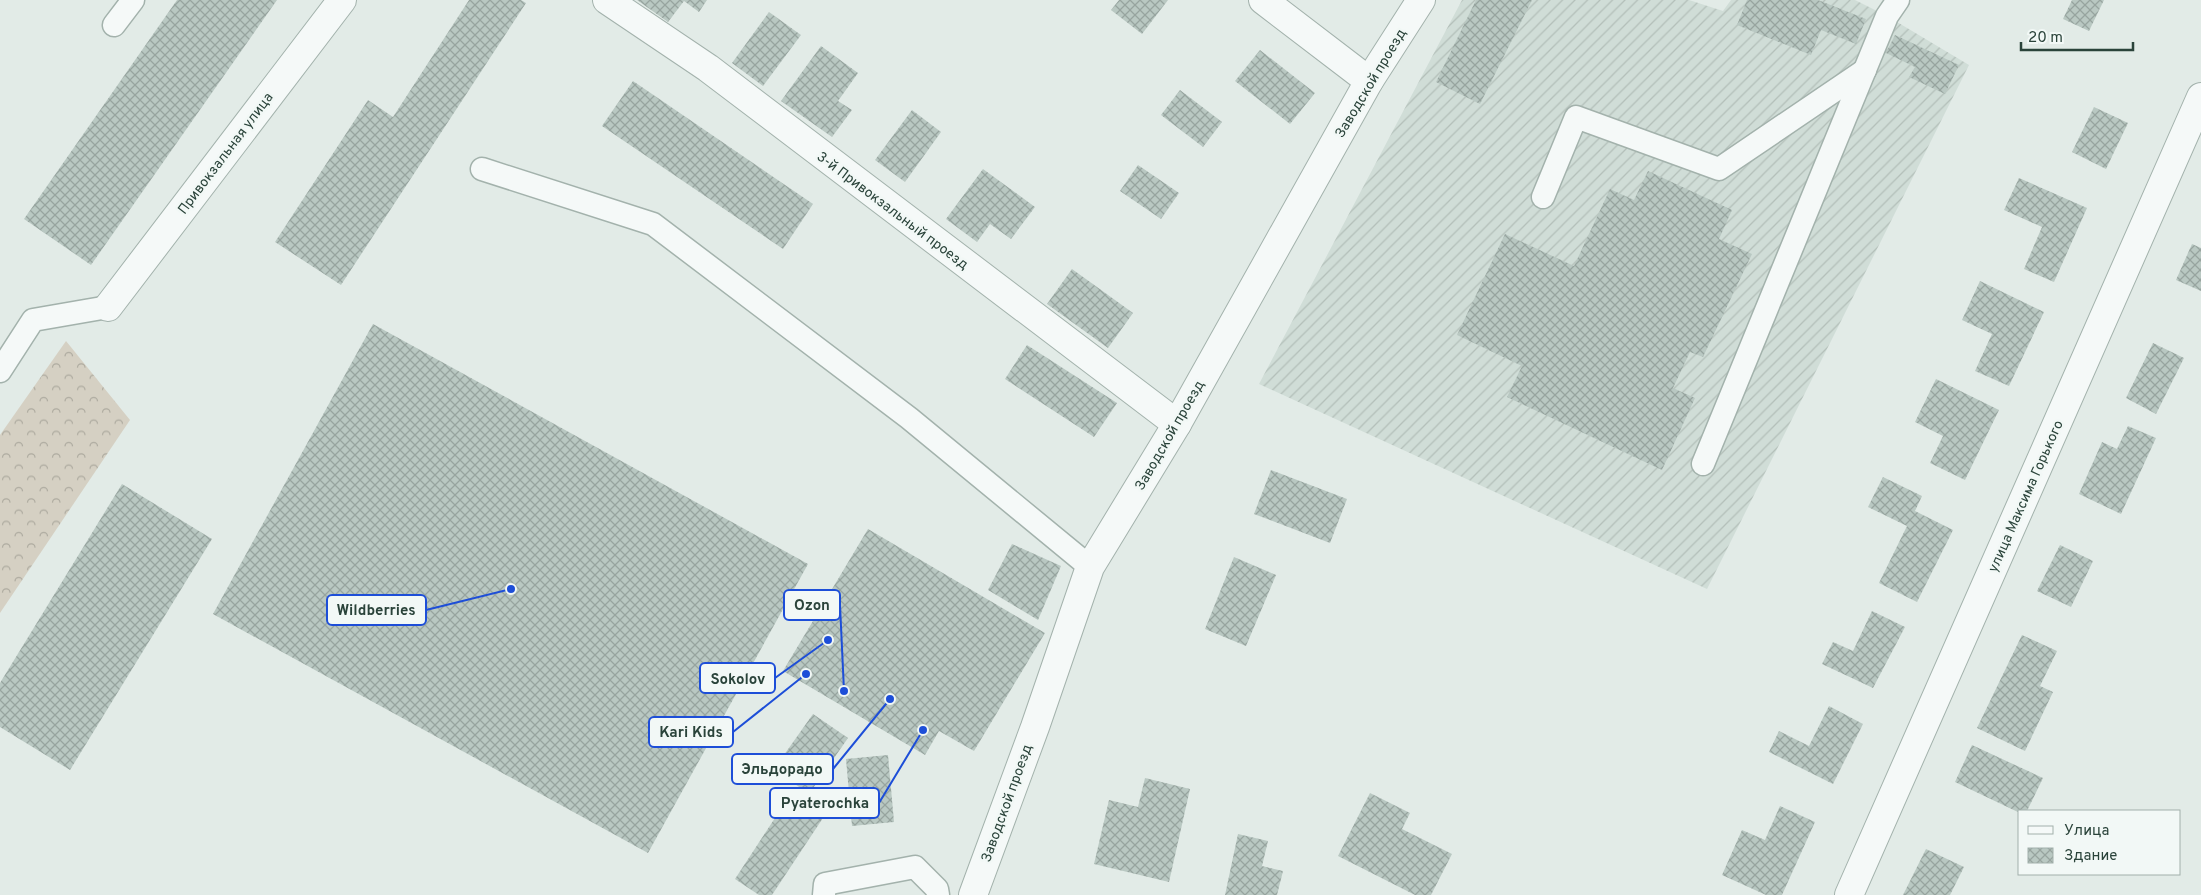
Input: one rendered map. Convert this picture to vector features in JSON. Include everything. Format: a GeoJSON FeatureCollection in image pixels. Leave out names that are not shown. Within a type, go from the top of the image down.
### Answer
{"type":"FeatureCollection","features":[{"type":"Feature","properties":{"kind":"street","name":"Привокзальная улица"},"geometry":{"type":"LineString","coordinates":[[108,307],[342,0]]}},
{"type":"Feature","properties":{"kind":"street","name":"3-й Привокзальный проезд"},"geometry":{"type":"LineString","coordinates":[[607,0],[708,68],[1177,424]]}},
{"type":"Feature","properties":{"kind":"street"},"geometry":{"type":"LineString","coordinates":[[1263,0],[1369,81]]}},
{"type":"Feature","properties":{"kind":"street","name":"Заводской проезд"},"geometry":{"type":"LineString","coordinates":[[973,895],[1090,568],[1177,424],[1369,81],[1421,0]]}},
{"type":"Feature","properties":{"kind":"street","name":"улица Максима Горького"},"geometry":{"type":"LineString","coordinates":[[1849,895],[2201,97]]}},
{"type":"Feature","properties":{"kind":"lane"},"geometry":{"type":"LineString","coordinates":[[114,25],[133,0]]}},
{"type":"Feature","properties":{"kind":"lane"},"geometry":{"type":"LineString","coordinates":[[1703,464],[1864,70],[1887,16],[1898,0]]}},
{"type":"Feature","properties":{"kind":"lane"},"geometry":{"type":"LineString","coordinates":[[1543,197],[1576,117],[1719,169],[1864,70]]}},
{"type":"Feature","properties":{"kind":"lane"},"geometry":{"type":"LineString","coordinates":[[482,168],[653,224],[909,418],[1090,568]]}},
{"type":"Feature","properties":{"kind":"lane"},"geometry":{"type":"LineString","coordinates":[[0,371],[33,320],[108,307]]}},
{"type":"Feature","properties":{"kind":"lane"},"geometry":{"type":"LineString","coordinates":[[824,895],[825,884],[915,867],[937,889],[938,895]]}},
{"type":"Feature","properties":{"kind":"shaded area"},"geometry":{"type":"Polygon","coordinates":[[[1462,0],[1689,0],[1723,11],[1731,0],[1855,0],[1887,16],[1969,65],[1707,589],[1259,384],[1462,0]]]}},
{"type":"Feature","properties":{"kind":"green space"},"geometry":{"type":"Polygon","coordinates":[[[66,341],[130,420],[0,613],[0,435],[66,341]]]}},
{"type":"Feature","properties":{"kind":"building"},"geometry":{"type":"Polygon","coordinates":[[[177,0],[277,0],[91,265],[24,219],[177,0]]]}},
{"type":"Feature","properties":{"kind":"building"},"geometry":{"type":"Polygon","coordinates":[[[469,0],[521,0],[526,3],[341,285],[275,242],[368,100],[393,117],[469,0]]]}},
{"type":"Feature","properties":{"kind":"building"},"geometry":{"type":"Polygon","coordinates":[[[637,0],[707,0],[699,12],[684,1],[668,22],[637,0]]]}},
{"type":"Feature","properties":{"kind":"building"},"geometry":{"type":"Polygon","coordinates":[[[1119,0],[1168,0],[1142,34],[1111,10],[1119,0]]]}},
{"type":"Feature","properties":{"kind":"building"},"geometry":{"type":"Polygon","coordinates":[[[1476,0],[1532,0],[1480,104],[1436,82],[1476,0]]]}},
{"type":"Feature","properties":{"kind":"building"},"geometry":{"type":"Polygon","coordinates":[[[1747,0],[1818,0],[1866,19],[1856,44],[1821,30],[1811,55],[1737,25],[1747,0]]]}},
{"type":"Feature","properties":{"kind":"building"},"geometry":{"type":"Polygon","coordinates":[[[2072,0],[2104,0],[2089,31],[2063,19],[2072,0]]]}},
{"type":"Feature","properties":{"kind":"building"},"geometry":{"type":"Polygon","coordinates":[[[769,12],[801,35],[763,86],[732,63],[769,12]]]}},
{"type":"Feature","properties":{"kind":"building"},"geometry":{"type":"Polygon","coordinates":[[[1895,35],[1959,65],[1945,94],[1909,77],[1915,67],[1886,53],[1895,35]]]}},
{"type":"Feature","properties":{"kind":"building"},"geometry":{"type":"Polygon","coordinates":[[[821,46],[858,73],[838,101],[852,110],[832,137],[781,101],[821,46]]]}},
{"type":"Feature","properties":{"kind":"building"},"geometry":{"type":"Polygon","coordinates":[[[1260,50],[1315,93],[1290,124],[1235,81],[1260,50]]]}},
{"type":"Feature","properties":{"kind":"building"},"geometry":{"type":"Polygon","coordinates":[[[633,81],[813,204],[783,249],[602,126],[633,81]]]}},
{"type":"Feature","properties":{"kind":"building"},"geometry":{"type":"Polygon","coordinates":[[[1180,90],[1222,122],[1203,147],[1161,115],[1180,90]]]}},
{"type":"Feature","properties":{"kind":"building"},"geometry":{"type":"Polygon","coordinates":[[[2094,107],[2128,123],[2106,169],[2072,152],[2094,107]]]}},
{"type":"Feature","properties":{"kind":"building"},"geometry":{"type":"Polygon","coordinates":[[[912,110],[941,132],[905,182],[875,160],[912,110]]]}},
{"type":"Feature","properties":{"kind":"building"},"geometry":{"type":"Polygon","coordinates":[[[1138,165],[1179,193],[1161,219],[1120,191],[1138,165]]]}},
{"type":"Feature","properties":{"kind":"building"},"geometry":{"type":"Polygon","coordinates":[[[983,169],[1035,207],[1011,239],[990,224],[977,242],[946,219],[983,169]]]}},
{"type":"Feature","properties":{"kind":"building"},"geometry":{"type":"Polygon","coordinates":[[[1648,171],[1732,210],[1719,239],[1752,254],[1703,357],[1690,352],[1673,388],[1695,398],[1662,470],[1507,397],[1522,366],[1457,335],[1505,234],[1574,266],[1610,189],[1634,200],[1648,171]]]}},
{"type":"Feature","properties":{"kind":"building"},"geometry":{"type":"Polygon","coordinates":[[[2019,178],[2087,208],[2054,282],[2024,269],[2042,227],[2004,210],[2019,178]]]}},
{"type":"Feature","properties":{"kind":"building"},"geometry":{"type":"Polygon","coordinates":[[[2192,244],[2201,248],[2201,291],[2176,280],[2192,244]]]}},
{"type":"Feature","properties":{"kind":"building"},"geometry":{"type":"Polygon","coordinates":[[[1072,269],[1133,313],[1108,348],[1047,304],[1072,269]]]}},
{"type":"Feature","properties":{"kind":"building"},"geometry":{"type":"Polygon","coordinates":[[[1980,281],[2044,312],[2009,386],[1975,371],[1992,334],[1962,320],[1980,281]]]}},
{"type":"Feature","properties":{"kind":"building"},"geometry":{"type":"Polygon","coordinates":[[[373,324],[808,564],[648,853],[213,614],[373,324]]]}},
{"type":"Feature","properties":{"kind":"building"},"geometry":{"type":"Polygon","coordinates":[[[2153,343],[2184,358],[2156,414],[2126,398],[2153,343]]]}},
{"type":"Feature","properties":{"kind":"building"},"geometry":{"type":"Polygon","coordinates":[[[1027,345],[1117,403],[1094,437],[1005,379],[1027,345]]]}},
{"type":"Feature","properties":{"kind":"building"},"geometry":{"type":"Polygon","coordinates":[[[1936,379],[1999,410],[1965,480],[1930,463],[1943,436],[1915,422],[1936,379]]]}},
{"type":"Feature","properties":{"kind":"building"},"geometry":{"type":"Polygon","coordinates":[[[2128,426],[2156,438],[2121,514],[2079,494],[2102,442],[2117,449],[2128,426]]]}},
{"type":"Feature","properties":{"kind":"building"},"geometry":{"type":"Polygon","coordinates":[[[1271,470],[1347,499],[1330,543],[1254,514],[1271,470]]]}},
{"type":"Feature","properties":{"kind":"building"},"geometry":{"type":"Polygon","coordinates":[[[1883,477],[1922,496],[1915,511],[1953,530],[1917,602],[1879,583],[1907,526],[1868,507],[1883,477]]]}},
{"type":"Feature","properties":{"kind":"building"},"geometry":{"type":"Polygon","coordinates":[[[122,484],[212,539],[70,770],[0,727],[0,683],[122,484]]]}},
{"type":"Feature","properties":{"kind":"building"},"geometry":{"type":"Polygon","coordinates":[[[868,529],[1045,633],[974,751],[939,731],[925,755],[783,671],[868,529]]]}},
{"type":"Feature","properties":{"kind":"building"},"geometry":{"type":"Polygon","coordinates":[[[1012,544],[1061,566],[1038,620],[988,590],[1012,544]]]}},
{"type":"Feature","properties":{"kind":"building"},"geometry":{"type":"Polygon","coordinates":[[[2060,545],[2093,561],[2071,607],[2037,591],[2060,545]]]}},
{"type":"Feature","properties":{"kind":"building"},"geometry":{"type":"Polygon","coordinates":[[[1234,557],[1276,575],[1246,646],[1205,629],[1234,557]]]}},
{"type":"Feature","properties":{"kind":"building"},"geometry":{"type":"Polygon","coordinates":[[[1872,611],[1905,627],[1873,688],[1822,664],[1833,642],[1853,651],[1872,611]]]}},
{"type":"Feature","properties":{"kind":"building"},"geometry":{"type":"Polygon","coordinates":[[[2022,635],[2057,651],[2040,686],[2053,692],[2025,751],[1977,728],[2022,635]]]}},
{"type":"Feature","properties":{"kind":"building"},"geometry":{"type":"Polygon","coordinates":[[[1829,706],[1863,724],[1833,784],[1769,752],[1779,731],[1809,746],[1829,706]]]}},
{"type":"Feature","properties":{"kind":"building"},"geometry":{"type":"Polygon","coordinates":[[[813,714],[848,738],[809,794],[774,769],[813,714]]]}},
{"type":"Feature","properties":{"kind":"building"},"geometry":{"type":"Polygon","coordinates":[[[1972,745],[2043,778],[2027,810],[2018,810],[2018,812],[1955,782],[1972,745]]]}},
{"type":"Feature","properties":{"kind":"building"},"geometry":{"type":"Polygon","coordinates":[[[888,755],[894,822],[852,826],[846,759],[888,755]]]}},
{"type":"Feature","properties":{"kind":"building"},"geometry":{"type":"Polygon","coordinates":[[[1145,778],[1190,789],[1169,882],[1094,864],[1109,800],[1138,807],[1145,778]]]}},
{"type":"Feature","properties":{"kind":"building"},"geometry":{"type":"Polygon","coordinates":[[[1370,793],[1410,813],[1402,829],[1452,854],[1431,895],[1415,895],[1338,856],[1370,793]]]}},
{"type":"Feature","properties":{"kind":"building"},"geometry":{"type":"Polygon","coordinates":[[[790,795],[823,818],[772,895],[759,895],[735,879],[790,795]]]}},
{"type":"Feature","properties":{"kind":"building"},"geometry":{"type":"Polygon","coordinates":[[[1780,806],[1815,822],[1782,895],[1766,895],[1722,875],[1742,830],[1765,840],[1780,806]]]}},
{"type":"Feature","properties":{"kind":"building"},"geometry":{"type":"Polygon","coordinates":[[[1238,834],[1268,841],[1262,866],[1283,871],[1277,895],[1225,895],[1238,834]]]}},
{"type":"Feature","properties":{"kind":"building"},"geometry":{"type":"Polygon","coordinates":[[[1926,849],[1964,867],[1950,895],[1903,895],[1926,849]]]}},
{"type":"Feature","properties":{"kind":"place","name":"Wildberries"},"geometry":{"type":"Point","coordinates":[511,589]}},
{"type":"Feature","properties":{"kind":"place","name":"Sokolov"},"geometry":{"type":"Point","coordinates":[828,640]}},
{"type":"Feature","properties":{"kind":"place","name":"Kari Kids"},"geometry":{"type":"Point","coordinates":[806,674]}},
{"type":"Feature","properties":{"kind":"place","name":"Ozon"},"geometry":{"type":"Point","coordinates":[844,691]}},
{"type":"Feature","properties":{"kind":"place","name":"Эльдорадо"},"geometry":{"type":"Point","coordinates":[890,699]}},
{"type":"Feature","properties":{"kind":"place","name":"Pyaterochka"},"geometry":{"type":"Point","coordinates":[923,730]}}]}
